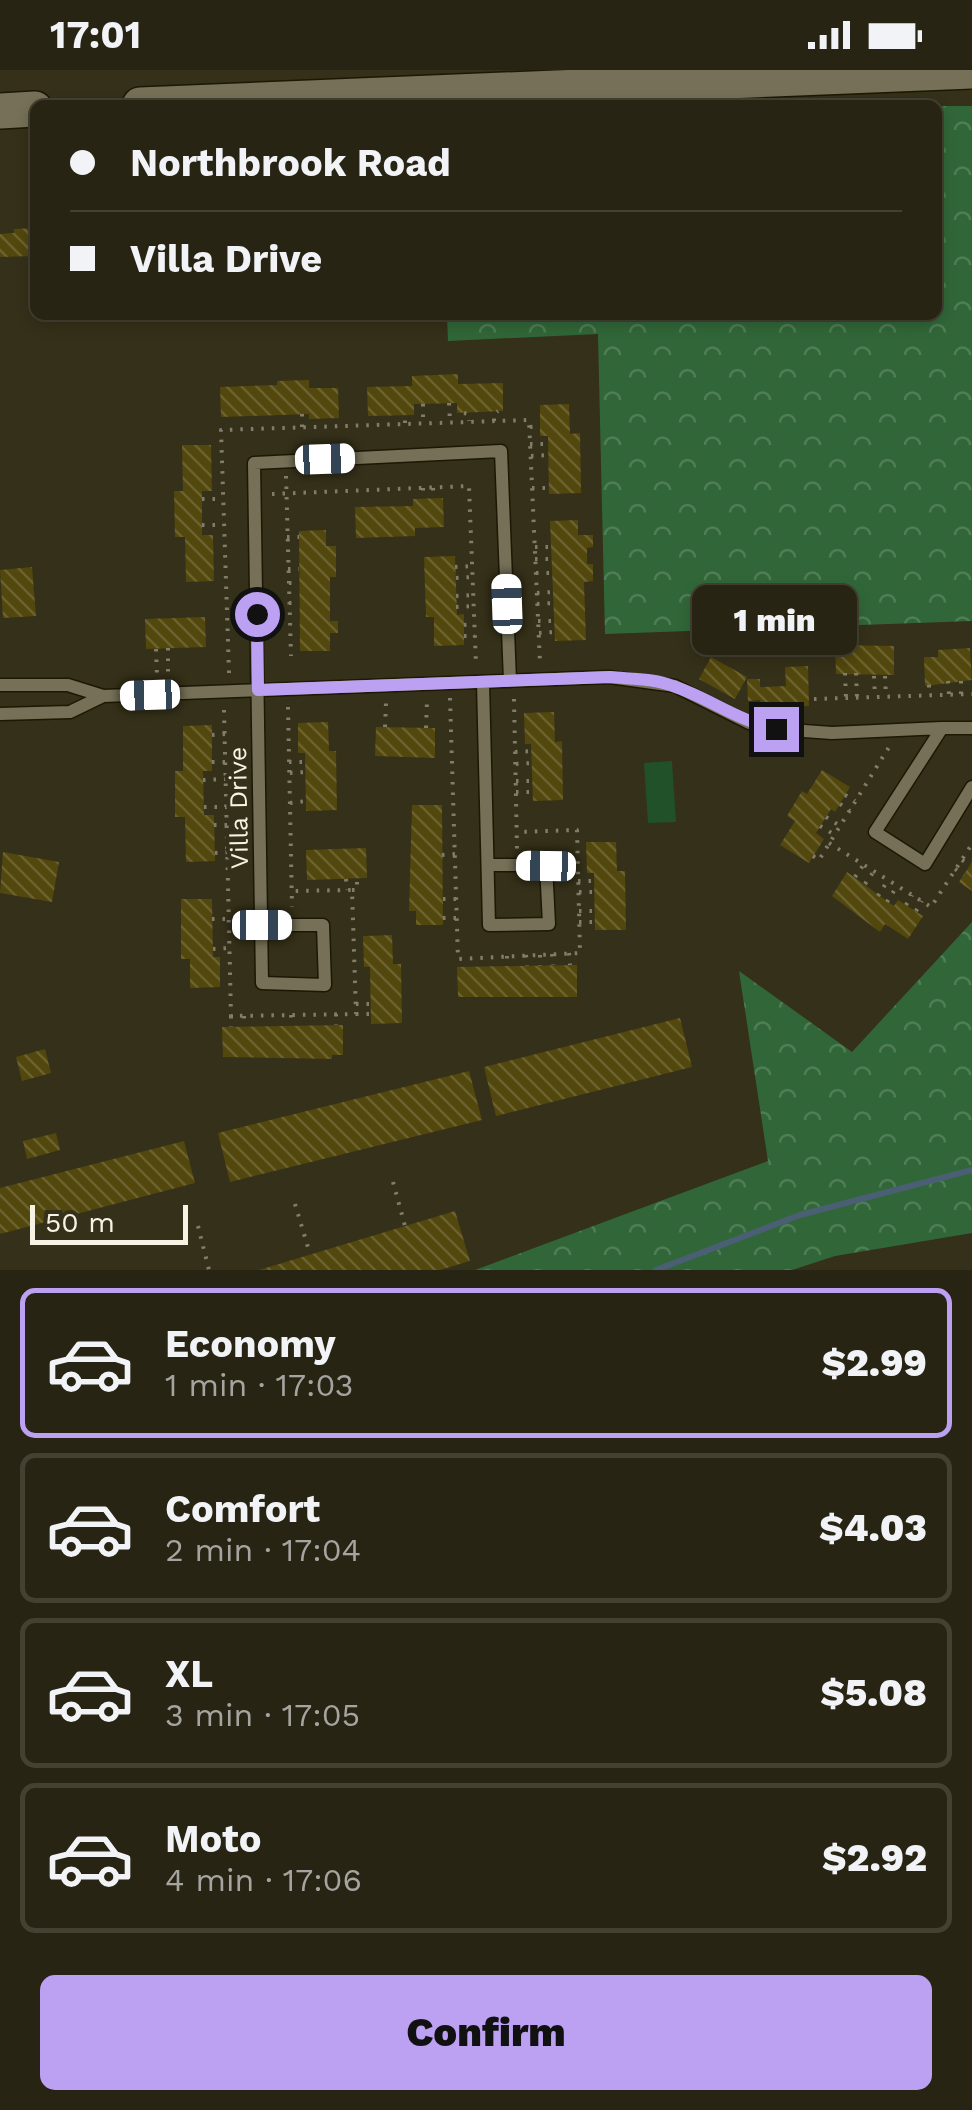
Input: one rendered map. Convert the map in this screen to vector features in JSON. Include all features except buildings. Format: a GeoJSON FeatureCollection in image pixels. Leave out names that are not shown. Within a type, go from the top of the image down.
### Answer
{"type":"FeatureCollection","features":[{"type":"Feature","properties":{"kind":"main road"},"geometry":{"type":"LineString","coordinates":[[266,100],[972,72]]}},
{"type":"Feature","properties":{"kind":"main road"},"geometry":{"type":"LineString","coordinates":[[0,111],[30,109]]}},
{"type":"Feature","properties":{"kind":"lane","name":"Villa Drive"},"geometry":{"type":"LineString","coordinates":[[262,925],[324,925],[325,985],[262,984],[254,462],[501,451],[512,687]]}},
{"type":"Feature","properties":{"kind":"lane"},"geometry":{"type":"LineString","coordinates":[[480,676],[489,925],[548,924],[546,866],[488,865]]}},
{"type":"Feature","properties":{"kind":"lane"},"geometry":{"type":"LineString","coordinates":[[0,685],[68,684],[104,696],[480,676],[512,687],[610,677],[665,683],[749,723],[776,729],[832,733],[972,728]]}},
{"type":"Feature","properties":{"kind":"lane"},"geometry":{"type":"LineString","coordinates":[[0,714],[70,712],[104,696]]}},
{"type":"Feature","properties":{"kind":"lane"},"geometry":{"type":"LineString","coordinates":[[942,728],[875,832],[925,864],[972,788]]}},
{"type":"Feature","properties":{"kind":"path"},"geometry":{"type":"LineString","coordinates":[[449,403],[450,422]]}},
{"type":"Feature","properties":{"kind":"path"},"geometry":{"type":"LineString","coordinates":[[423,404],[423,423]]}},
{"type":"Feature","properties":{"kind":"path"},"geometry":{"type":"LineString","coordinates":[[464,412],[468,421]]}},
{"type":"Feature","properties":{"kind":"path"},"geometry":{"type":"LineString","coordinates":[[494,420],[498,412]]}},
{"type":"Feature","properties":{"kind":"path"},"geometry":{"type":"LineString","coordinates":[[302,414],[302,427]]}},
{"type":"Feature","properties":{"kind":"path"},"geometry":{"type":"LineString","coordinates":[[405,423],[404,416],[408,414]]}},
{"type":"Feature","properties":{"kind":"path"},"geometry":{"type":"LineString","coordinates":[[272,415],[272,428]]}},
{"type":"Feature","properties":{"kind":"path"},"geometry":{"type":"LineString","coordinates":[[289,415],[290,427]]}},
{"type":"Feature","properties":{"kind":"path"},"geometry":{"type":"LineString","coordinates":[[242,416],[242,429]]}},
{"type":"Feature","properties":{"kind":"path"},"geometry":{"type":"LineString","coordinates":[[260,416],[261,428]]}},
{"type":"Feature","properties":{"kind":"path"},"geometry":{"type":"LineString","coordinates":[[231,417],[231,429]]}},
{"type":"Feature","properties":{"kind":"path"},"geometry":{"type":"LineString","coordinates":[[374,418],[378,418],[378,424]]}},
{"type":"Feature","properties":{"kind":"path"},"geometry":{"type":"LineString","coordinates":[[214,674],[229,674],[222,430],[494,420],[529,420],[540,667]]}},
{"type":"Feature","properties":{"kind":"path"},"geometry":{"type":"LineString","coordinates":[[530,426],[540,426]]}},
{"type":"Feature","properties":{"kind":"path"},"geometry":{"type":"LineString","coordinates":[[530,444],[548,444]]}},
{"type":"Feature","properties":{"kind":"path"},"geometry":{"type":"LineString","coordinates":[[531,456],[548,455]]}},
{"type":"Feature","properties":{"kind":"path"},"geometry":{"type":"LineString","coordinates":[[286,476],[291,656]]}},
{"type":"Feature","properties":{"kind":"path"},"geometry":{"type":"LineString","coordinates":[[212,480],[223,480]]}},
{"type":"Feature","properties":{"kind":"path"},"geometry":{"type":"LineString","coordinates":[[267,494],[468,486],[480,676]]}},
{"type":"Feature","properties":{"kind":"path"},"geometry":{"type":"LineString","coordinates":[[423,488],[423,498]]}},
{"type":"Feature","properties":{"kind":"path"},"geometry":{"type":"LineString","coordinates":[[434,488],[434,498]]}},
{"type":"Feature","properties":{"kind":"path"},"geometry":{"type":"LineString","coordinates":[[532,488],[548,488]]}},
{"type":"Feature","properties":{"kind":"path"},"geometry":{"type":"LineString","coordinates":[[202,499],[224,499]]}},
{"type":"Feature","properties":{"kind":"path"},"geometry":{"type":"LineString","coordinates":[[202,525],[224,525]]}},
{"type":"Feature","properties":{"kind":"path"},"geometry":{"type":"LineString","coordinates":[[287,538],[299,538]]}},
{"type":"Feature","properties":{"kind":"path"},"geometry":{"type":"LineString","coordinates":[[213,545],[225,545]]}},
{"type":"Feature","properties":{"kind":"path"},"geometry":{"type":"LineString","coordinates":[[535,547],[551,547]]}},
{"type":"Feature","properties":{"kind":"path"},"geometry":{"type":"LineString","coordinates":[[535,559],[552,559]]}},
{"type":"Feature","properties":{"kind":"path"},"geometry":{"type":"LineString","coordinates":[[455,566],[472,566]]}},
{"type":"Feature","properties":{"kind":"path"},"geometry":{"type":"LineString","coordinates":[[288,569],[299,569]]}},
{"type":"Feature","properties":{"kind":"path"},"geometry":{"type":"LineString","coordinates":[[214,571],[226,572]]}},
{"type":"Feature","properties":{"kind":"path"},"geometry":{"type":"LineString","coordinates":[[536,573],[552,573]]}},
{"type":"Feature","properties":{"kind":"path"},"geometry":{"type":"LineString","coordinates":[[456,578],[472,578]]}},
{"type":"Feature","properties":{"kind":"path"},"geometry":{"type":"LineString","coordinates":[[288,583],[300,583]]}},
{"type":"Feature","properties":{"kind":"path"},"geometry":{"type":"LineString","coordinates":[[537,593],[553,592]]}},
{"type":"Feature","properties":{"kind":"path"},"geometry":{"type":"LineString","coordinates":[[456,596],[473,594]]}},
{"type":"Feature","properties":{"kind":"path"},"geometry":{"type":"LineString","coordinates":[[289,602],[300,603]]}},
{"type":"Feature","properties":{"kind":"path"},"geometry":{"type":"LineString","coordinates":[[538,604],[553,603]]}},
{"type":"Feature","properties":{"kind":"path"},"geometry":{"type":"LineString","coordinates":[[456,607],[474,606]]}},
{"type":"Feature","properties":{"kind":"path"},"geometry":{"type":"LineString","coordinates":[[538,622],[554,621]]}},
{"type":"Feature","properties":{"kind":"path"},"geometry":{"type":"LineString","coordinates":[[464,625],[474,624]]}},
{"type":"Feature","properties":{"kind":"path"},"geometry":{"type":"LineString","coordinates":[[539,633],[554,632]]}},
{"type":"Feature","properties":{"kind":"path"},"geometry":{"type":"LineString","coordinates":[[464,636],[475,636]]}},
{"type":"Feature","properties":{"kind":"path"},"geometry":{"type":"LineString","coordinates":[[290,642],[300,642]]}},
{"type":"Feature","properties":{"kind":"path"},"geometry":{"type":"LineString","coordinates":[[168,648],[168,676]]}},
{"type":"Feature","properties":{"kind":"path"},"geometry":{"type":"LineString","coordinates":[[156,649],[157,676]]}},
{"type":"Feature","properties":{"kind":"path"},"geometry":{"type":"LineString","coordinates":[[845,673],[846,698]]}},
{"type":"Feature","properties":{"kind":"path"},"geometry":{"type":"LineString","coordinates":[[856,673],[857,698]]}},
{"type":"Feature","properties":{"kind":"path"},"geometry":{"type":"LineString","coordinates":[[150,677],[183,676]]}},
{"type":"Feature","properties":{"kind":"path"},"geometry":{"type":"LineString","coordinates":[[874,676],[875,697]]}},
{"type":"Feature","properties":{"kind":"path"},"geometry":{"type":"LineString","coordinates":[[885,676],[886,697]]}},
{"type":"Feature","properties":{"kind":"path"},"geometry":{"type":"LineString","coordinates":[[948,681],[949,695]]}},
{"type":"Feature","properties":{"kind":"path"},"geometry":{"type":"LineString","coordinates":[[960,681],[961,694]]}},
{"type":"Feature","properties":{"kind":"path"},"geometry":{"type":"LineString","coordinates":[[929,685],[929,695]]}},
{"type":"Feature","properties":{"kind":"path"},"geometry":{"type":"LineString","coordinates":[[512,687],[517,852]]}},
{"type":"Feature","properties":{"kind":"path"},"geometry":{"type":"LineString","coordinates":[[814,699],[972,694]]}},
{"type":"Feature","properties":{"kind":"path"},"geometry":{"type":"LineString","coordinates":[[426,728],[427,697]]}},
{"type":"Feature","properties":{"kind":"path"},"geometry":{"type":"LineString","coordinates":[[385,726],[386,698]]}},
{"type":"Feature","properties":{"kind":"path"},"geometry":{"type":"LineString","coordinates":[[288,702],[292,912]]}},
{"type":"Feature","properties":{"kind":"path"},"geometry":{"type":"LineString","coordinates":[[212,735],[225,734]]}},
{"type":"Feature","properties":{"kind":"path"},"geometry":{"type":"LineString","coordinates":[[289,734],[298,734]]}},
{"type":"Feature","properties":{"kind":"path"},"geometry":{"type":"LineString","coordinates":[[813,856],[819,860],[822,849],[835,835],[891,743]]}},
{"type":"Feature","properties":{"kind":"path"},"geometry":{"type":"LineString","coordinates":[[289,744],[298,744]]}},
{"type":"Feature","properties":{"kind":"path"},"geometry":{"type":"LineString","coordinates":[[515,752],[532,751]]}},
{"type":"Feature","properties":{"kind":"path"},"geometry":{"type":"LineString","coordinates":[[212,762],[225,762]]}},
{"type":"Feature","properties":{"kind":"path"},"geometry":{"type":"LineString","coordinates":[[289,762],[306,762]]}},
{"type":"Feature","properties":{"kind":"path"},"geometry":{"type":"LineString","coordinates":[[516,764],[532,763]]}},
{"type":"Feature","properties":{"kind":"path"},"geometry":{"type":"LineString","coordinates":[[290,773],[306,772]]}},
{"type":"Feature","properties":{"kind":"path"},"geometry":{"type":"LineString","coordinates":[[203,780],[226,780]]}},
{"type":"Feature","properties":{"kind":"path"},"geometry":{"type":"LineString","coordinates":[[516,781],[532,781]]}},
{"type":"Feature","properties":{"kind":"path"},"geometry":{"type":"LineString","coordinates":[[516,792],[533,792]]}},
{"type":"Feature","properties":{"kind":"path"},"geometry":{"type":"LineString","coordinates":[[845,795],[856,801]]}},
{"type":"Feature","properties":{"kind":"path"},"geometry":{"type":"LineString","coordinates":[[290,803],[306,801]]}},
{"type":"Feature","properties":{"kind":"path"},"geometry":{"type":"LineString","coordinates":[[840,804],[850,810]]}},
{"type":"Feature","properties":{"kind":"path"},"geometry":{"type":"LineString","coordinates":[[204,807],[227,807]]}},
{"type":"Feature","properties":{"kind":"path"},"geometry":{"type":"LineString","coordinates":[[442,815],[454,815]]}},
{"type":"Feature","properties":{"kind":"path"},"geometry":{"type":"LineString","coordinates":[[826,817],[840,826]]}},
{"type":"Feature","properties":{"kind":"path"},"geometry":{"type":"LineString","coordinates":[[214,825],[227,824]]}},
{"type":"Feature","properties":{"kind":"path"},"geometry":{"type":"LineString","coordinates":[[442,825],[454,826]]}},
{"type":"Feature","properties":{"kind":"path"},"geometry":{"type":"LineString","coordinates":[[820,826],[835,835]]}},
{"type":"Feature","properties":{"kind":"path"},"geometry":{"type":"LineString","coordinates":[[442,844],[455,844]]}},
{"type":"Feature","properties":{"kind":"path"},"geometry":{"type":"LineString","coordinates":[[215,852],[228,852]]}},
{"type":"Feature","properties":{"kind":"path"},"geometry":{"type":"LineString","coordinates":[[442,855],[455,854]]}},
{"type":"Feature","properties":{"kind":"path"},"geometry":{"type":"LineString","coordinates":[[962,860],[970,865]]}},
{"type":"Feature","properties":{"kind":"path"},"geometry":{"type":"LineString","coordinates":[[855,877],[864,864]]}},
{"type":"Feature","properties":{"kind":"path"},"geometry":{"type":"LineString","coordinates":[[955,869],[964,875]]}},
{"type":"Feature","properties":{"kind":"path"},"geometry":{"type":"LineString","coordinates":[[865,884],[874,871]]}},
{"type":"Feature","properties":{"kind":"path"},"geometry":{"type":"LineString","coordinates":[[346,879],[349,890],[357,890],[357,879]]}},
{"type":"Feature","properties":{"kind":"path"},"geometry":{"type":"LineString","coordinates":[[878,896],[888,880]]}},
{"type":"Feature","properties":{"kind":"path"},"geometry":{"type":"LineString","coordinates":[[578,881],[594,881]]}},
{"type":"Feature","properties":{"kind":"path"},"geometry":{"type":"LineString","coordinates":[[887,902],[897,886]]}},
{"type":"Feature","properties":{"kind":"path"},"geometry":{"type":"LineString","coordinates":[[578,892],[595,892]]}},
{"type":"Feature","properties":{"kind":"path"},"geometry":{"type":"LineString","coordinates":[[906,906],[912,895]]}},
{"type":"Feature","properties":{"kind":"path"},"geometry":{"type":"LineString","coordinates":[[442,899],[456,899]]}},
{"type":"Feature","properties":{"kind":"path"},"geometry":{"type":"LineString","coordinates":[[916,911],[922,901]]}},
{"type":"Feature","properties":{"kind":"path"},"geometry":{"type":"LineString","coordinates":[[579,911],[595,911]]}},
{"type":"Feature","properties":{"kind":"path"},"geometry":{"type":"LineString","coordinates":[[443,918],[456,918]]}},
{"type":"Feature","properties":{"kind":"path"},"geometry":{"type":"LineString","coordinates":[[212,920],[229,920]]}},
{"type":"Feature","properties":{"kind":"path"},"geometry":{"type":"LineString","coordinates":[[579,922],[595,922]]}},
{"type":"Feature","properties":{"kind":"path"},"geometry":{"type":"LineString","coordinates":[[354,946],[363,946]]}},
{"type":"Feature","properties":{"kind":"path"},"geometry":{"type":"LineString","coordinates":[[213,949],[230,948]]}},
{"type":"Feature","properties":{"kind":"path"},"geometry":{"type":"LineString","coordinates":[[570,953],[570,965]]}},
{"type":"Feature","properties":{"kind":"path"},"geometry":{"type":"LineString","coordinates":[[552,954],[552,965]]}},
{"type":"Feature","properties":{"kind":"path"},"geometry":{"type":"LineString","coordinates":[[540,955],[540,966]]}},
{"type":"Feature","properties":{"kind":"path"},"geometry":{"type":"LineString","coordinates":[[354,957],[364,956]]}},
{"type":"Feature","properties":{"kind":"path"},"geometry":{"type":"LineString","coordinates":[[507,956],[507,966]]}},
{"type":"Feature","properties":{"kind":"path"},"geometry":{"type":"LineString","coordinates":[[526,956],[526,966]]}},
{"type":"Feature","properties":{"kind":"path"},"geometry":{"type":"LineString","coordinates":[[496,957],[496,967]]}},
{"type":"Feature","properties":{"kind":"path"},"geometry":{"type":"LineString","coordinates":[[467,958],[467,967]]}},
{"type":"Feature","properties":{"kind":"path"},"geometry":{"type":"LineString","coordinates":[[478,958],[478,967]]}},
{"type":"Feature","properties":{"kind":"path"},"geometry":{"type":"LineString","coordinates":[[220,967],[230,967]]}},
{"type":"Feature","properties":{"kind":"path"},"geometry":{"type":"LineString","coordinates":[[220,977],[230,977]]}},
{"type":"Feature","properties":{"kind":"path"},"geometry":{"type":"LineString","coordinates":[[356,1004],[371,1004]]}},
{"type":"Feature","properties":{"kind":"path"},"geometry":{"type":"LineString","coordinates":[[336,1014],[336,1025]]}},
{"type":"Feature","properties":{"kind":"path"},"geometry":{"type":"LineString","coordinates":[[356,1014],[371,1014]]}},
{"type":"Feature","properties":{"kind":"path"},"geometry":{"type":"LineString","coordinates":[[291,1015],[292,1026]]}},
{"type":"Feature","properties":{"kind":"path"},"geometry":{"type":"LineString","coordinates":[[231,1016],[231,1026]]}},
{"type":"Feature","properties":{"kind":"path"},"geometry":{"type":"LineString","coordinates":[[244,1016],[244,1026]]}},
{"type":"Feature","properties":{"kind":"path"},"geometry":{"type":"LineString","coordinates":[[393,1182],[405,1226]]}},
{"type":"Feature","properties":{"kind":"path"},"geometry":{"type":"LineString","coordinates":[[295,1204],[310,1254]]}},
{"type":"Feature","properties":{"kind":"path"},"geometry":{"type":"LineString","coordinates":[[198,1226],[209,1270]]}},
{"type":"Feature","properties":{"kind":"green space"},"geometry":{"type":"Polygon","coordinates":[[[942,106],[972,106],[972,621],[605,634],[598,334],[448,341],[447,320],[942,320],[942,106]]]}},
{"type":"Feature","properties":{"kind":"green space"},"geometry":{"type":"Polygon","coordinates":[[[672,761],[676,822],[648,823],[644,763],[672,761]]]}},
{"type":"Feature","properties":{"kind":"green space"},"geometry":{"type":"Polygon","coordinates":[[[972,922],[972,1233],[835,1256],[792,1270],[475,1270],[768,1161],[739,971],[852,1052],[972,922]]]}},
{"type":"Feature","properties":{"kind":"waterway"},"geometry":{"type":"LineString","coordinates":[[656,1270],[800,1215],[972,1170]]}},
{"type":"Feature","properties":{"kind":"route"},"geometry":{"type":"LineString","coordinates":[[257,614],[258,690],[638,679],[675,686],[749,723],[776,729]]}}]}
